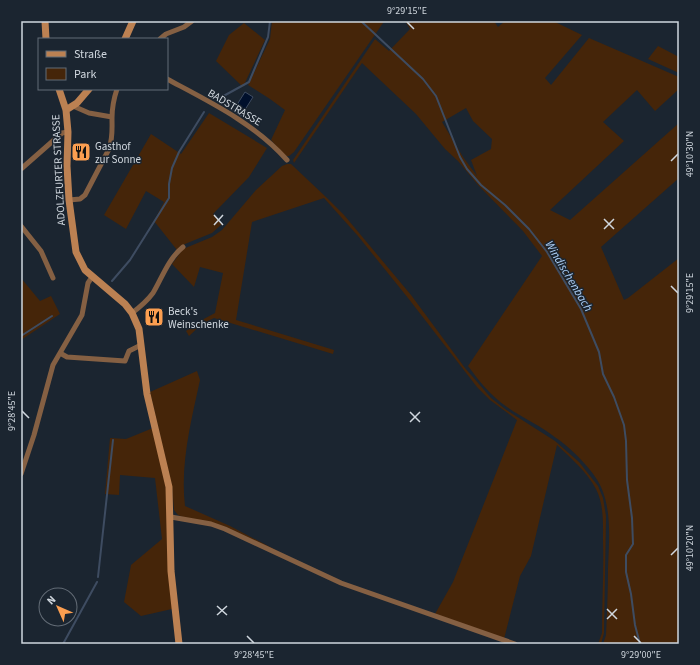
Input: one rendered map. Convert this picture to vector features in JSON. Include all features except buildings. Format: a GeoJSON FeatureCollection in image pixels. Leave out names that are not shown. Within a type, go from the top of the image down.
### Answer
{"type":"FeatureCollection","features":[{"type":"Feature","properties":{"kind":"main road"},"geometry":{"type":"LineString","coordinates":[[46,21],[46,38]]}},
{"type":"Feature","properties":{"kind":"main road"},"geometry":{"type":"LineString","coordinates":[[126,38],[134,21]]}},
{"type":"Feature","properties":{"kind":"main road","name":"ADOLZFURTER STRASSE"},"geometry":{"type":"LineString","coordinates":[[59,90],[66,110],[68,132],[66,166],[76,252],[85,270],[116,295],[132,313],[139,329],[147,394],[169,487],[171,517],[171,571],[179,644]]}},
{"type":"Feature","properties":{"kind":"main road"},"geometry":{"type":"LineString","coordinates":[[66,110],[73,106],[88,90]]}},
{"type":"Feature","properties":{"kind":"street"},"geometry":{"type":"LineString","coordinates":[[161,38],[166,34],[184,27],[192,21]]}},
{"type":"Feature","properties":{"kind":"street","name":"BADSTRASSE"},"geometry":{"type":"LineString","coordinates":[[168,80],[248,125],[274,145],[287,160]]}},
{"type":"Feature","properties":{"kind":"street"},"geometry":{"type":"LineString","coordinates":[[69,200],[80,199],[85,195],[99,171],[112,142],[112,116],[117,90]]}},
{"type":"Feature","properties":{"kind":"street"},"geometry":{"type":"LineString","coordinates":[[73,106],[89,113],[112,116]]}},
{"type":"Feature","properties":{"kind":"street"},"geometry":{"type":"LineString","coordinates":[[21,169],[62,133],[68,132]]}},
{"type":"Feature","properties":{"kind":"street"},"geometry":{"type":"LineString","coordinates":[[21,226],[41,251],[53,278]]}},
{"type":"Feature","properties":{"kind":"street"},"geometry":{"type":"LineString","coordinates":[[132,313],[145,303],[152,294],[170,262],[183,247]]}},
{"type":"Feature","properties":{"kind":"street"},"geometry":{"type":"LineString","coordinates":[[21,474],[34,435],[53,365],[82,315],[88,283],[92,277]]}},
{"type":"Feature","properties":{"kind":"street"},"geometry":{"type":"LineString","coordinates":[[60,353],[67,357],[125,361],[129,351],[141,344]]}},
{"type":"Feature","properties":{"kind":"street"},"geometry":{"type":"LineString","coordinates":[[171,517],[211,524],[225,529],[341,583],[515,644]]}},
{"type":"Feature","properties":{"kind":"green space"},"geometry":{"type":"Polygon","coordinates":[[[272,21],[383,21],[294,152],[289,156],[285,156],[271,140],[285,110],[248,85],[270,39],[272,21]]]}},
{"type":"Feature","properties":{"kind":"green space"},"geometry":{"type":"Polygon","coordinates":[[[405,21],[494,21],[498,27],[505,21],[553,21],[582,35],[545,78],[551,85],[589,38],[679,77],[679,89],[655,111],[637,90],[603,122],[624,141],[550,210],[570,220],[679,123],[679,178],[601,247],[624,300],[679,258],[679,644],[603,644],[606,635],[609,527],[607,506],[601,487],[588,467],[568,447],[501,403],[476,377],[468,366],[542,256],[523,231],[445,149],[416,114],[362,63],[294,163],[293,160],[375,39],[389,51],[410,29],[405,21]],[[466,108],[442,122],[463,157],[477,176],[471,160],[491,149],[492,139],[473,121],[466,108]]]}},
{"type":"Feature","properties":{"kind":"green space"},"geometry":{"type":"Polygon","coordinates":[[[244,23],[265,40],[243,87],[216,61],[229,35],[244,23]]]}},
{"type":"Feature","properties":{"kind":"green space"},"geometry":{"type":"Polygon","coordinates":[[[658,46],[679,57],[679,73],[648,59],[658,46]]]}},
{"type":"Feature","properties":{"kind":"green space"},"geometry":{"type":"Polygon","coordinates":[[[209,113],[267,148],[249,177],[213,214],[222,224],[212,233],[185,244],[177,250],[154,221],[164,202],[146,191],[126,229],[104,215],[151,134],[181,154],[209,113]]]}},
{"type":"Feature","properties":{"kind":"green space"},"geometry":{"type":"Polygon","coordinates":[[[291,164],[344,215],[411,295],[465,368],[491,398],[505,409],[555,441],[579,462],[598,486],[603,498],[606,516],[604,633],[601,644],[598,644],[602,633],[602,508],[599,495],[588,477],[557,445],[531,556],[520,576],[504,639],[435,614],[453,582],[517,420],[490,400],[477,387],[358,236],[324,198],[252,222],[236,320],[334,350],[333,354],[214,318],[202,324],[189,336],[186,331],[215,313],[223,273],[200,267],[194,287],[172,264],[183,249],[212,237],[222,230],[256,190],[282,166],[291,164]]]}},
{"type":"Feature","properties":{"kind":"green space"},"geometry":{"type":"Polygon","coordinates":[[[21,278],[40,301],[51,296],[60,314],[21,340],[21,278]]]}},
{"type":"Feature","properties":{"kind":"green space"},"geometry":{"type":"Polygon","coordinates":[[[197,371],[200,380],[185,459],[185,506],[230,526],[289,557],[226,527],[183,517],[178,515],[174,510],[172,486],[150,392],[197,371]]]}},
{"type":"Feature","properties":{"kind":"green space"},"geometry":{"type":"Polygon","coordinates":[[[153,428],[166,488],[172,609],[141,616],[124,602],[131,565],[162,539],[155,478],[120,475],[119,495],[105,494],[110,438],[126,439],[153,428]]]}},
{"type":"Feature","properties":{"kind":"water"},"geometry":{"type":"Polygon","coordinates":[[[245,92],[253,97],[241,116],[233,111],[245,92]]]}},
{"type":"Feature","properties":{"kind":"waterway"},"geometry":{"type":"LineString","coordinates":[[218,99],[249,82],[268,37],[270,21]]}},
{"type":"Feature","properties":{"kind":"waterway","name":"Windischenbach"},"geometry":{"type":"LineString","coordinates":[[361,21],[423,79],[436,96],[460,157],[467,169],[481,185],[505,205],[529,229],[547,252],[581,309],[599,352],[603,374],[614,397],[624,425],[633,544],[626,555],[626,572],[631,594],[635,625],[640,644]]}},
{"type":"Feature","properties":{"kind":"waterway"},"geometry":{"type":"LineString","coordinates":[[112,281],[130,260],[169,198],[169,184],[172,168],[179,152],[204,112]]}},
{"type":"Feature","properties":{"kind":"waterway"},"geometry":{"type":"LineString","coordinates":[[21,336],[52,316]]}},
{"type":"Feature","properties":{"kind":"waterway"},"geometry":{"type":"LineString","coordinates":[[98,577],[113,440]]}},
{"type":"Feature","properties":{"kind":"waterway"},"geometry":{"type":"LineString","coordinates":[[63,644],[97,582]]}},
{"type":"Feature","properties":{"kind":"place","name":"Gasthof zur Sonne"},"geometry":{"type":"Point","coordinates":[81,152]}},
{"type":"Feature","properties":{"kind":"place","name":"Beck's Weinschenke"},"geometry":{"type":"Point","coordinates":[154,317]}}]}
